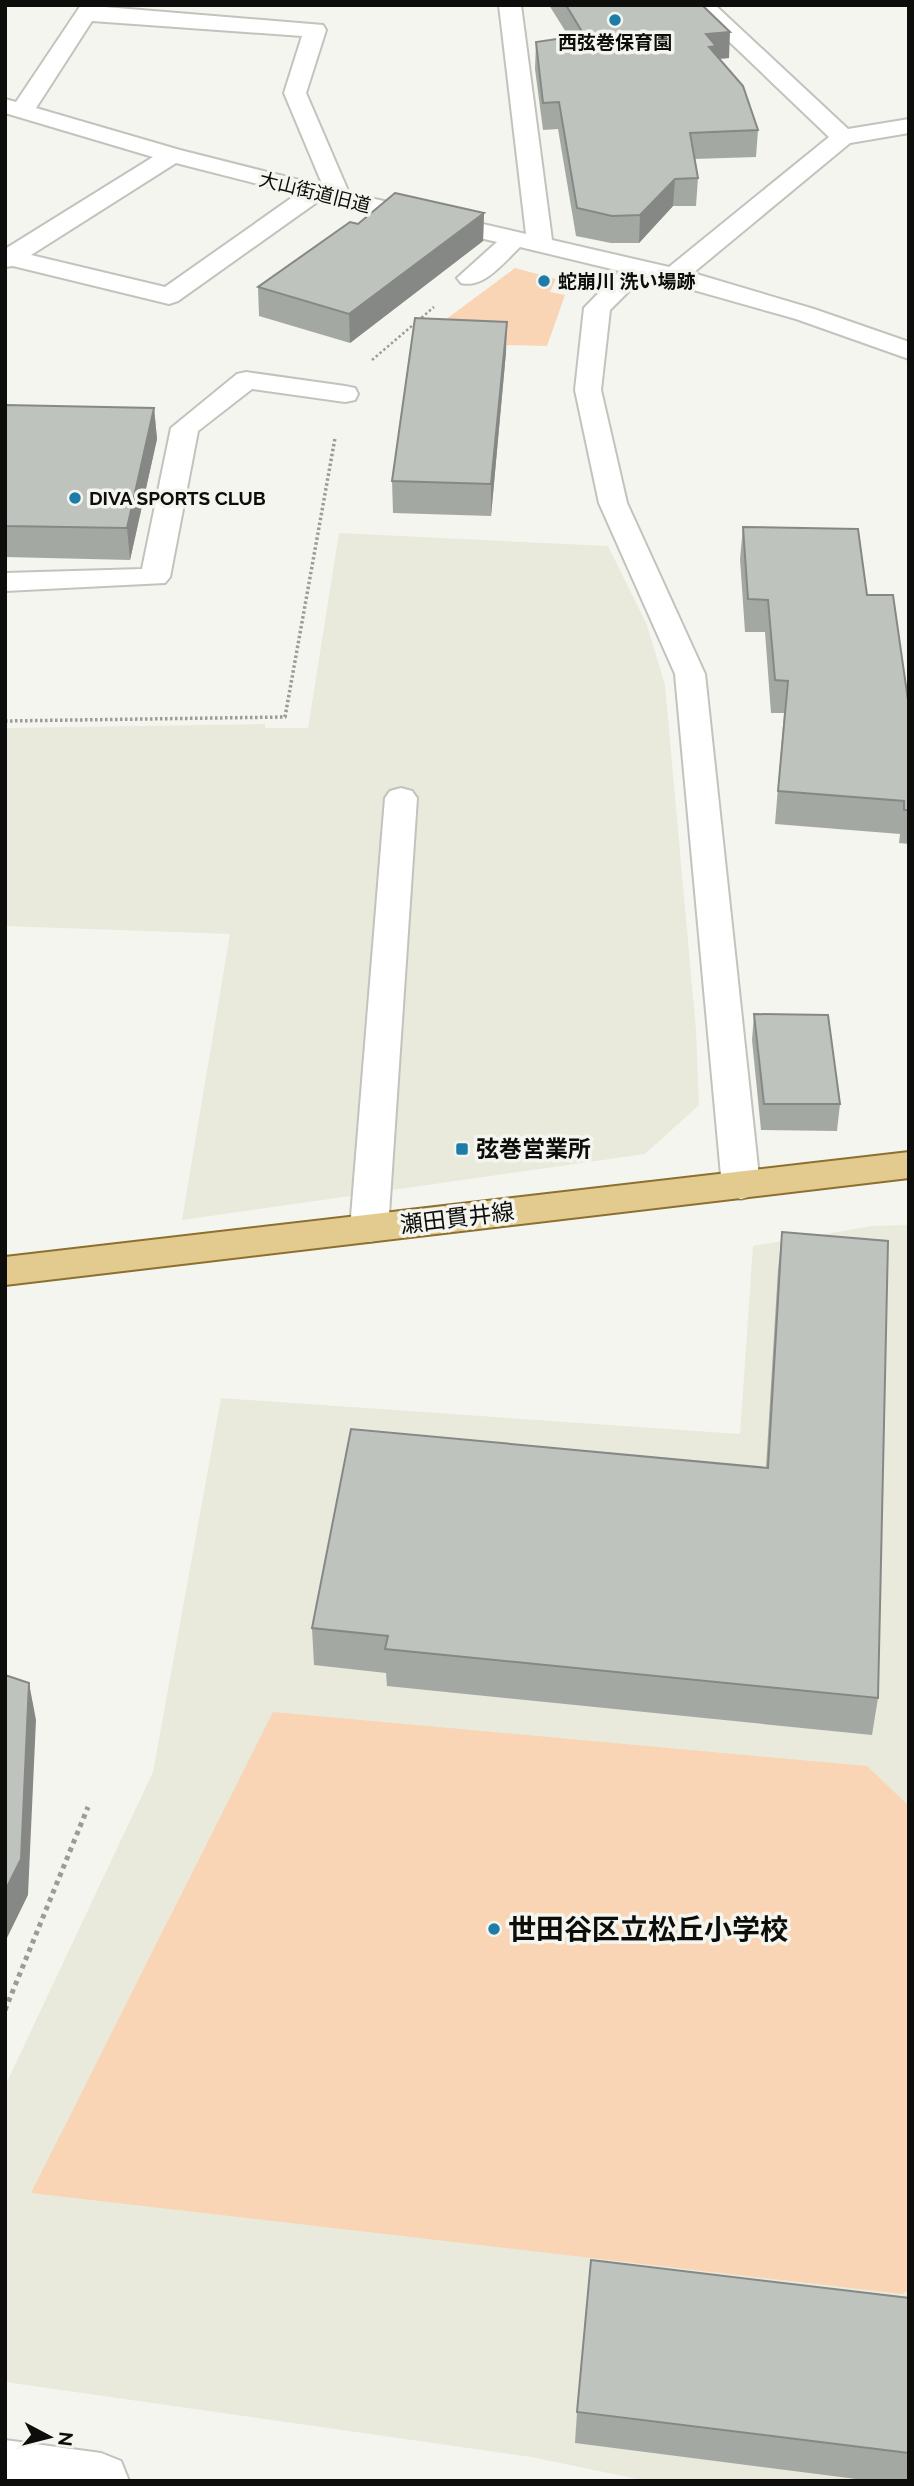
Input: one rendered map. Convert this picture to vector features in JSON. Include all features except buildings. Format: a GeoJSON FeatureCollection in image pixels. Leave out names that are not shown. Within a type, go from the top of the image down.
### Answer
{"type":"FeatureCollection","features":[{"type":"Feature","properties":{"kind":"main road","name":"瀬田貫井線"},"geometry":{"type":"LineString","coordinates":[[5,1271],[909,1166]]}},
{"type":"Feature","properties":{"kind":"street"},"geometry":{"type":"LineString","coordinates":[[510,5],[540,245]]}},
{"type":"Feature","properties":{"kind":"street"},"geometry":{"type":"LineString","coordinates":[[702,5],[843,137]]}},
{"type":"Feature","properties":{"kind":"street"},"geometry":{"type":"LineString","coordinates":[[14,108],[89,10],[315,30],[295,93],[340,199]]}},
{"type":"Feature","properties":{"kind":"street","name":"大山街道旧道"},"geometry":{"type":"LineString","coordinates":[[14,108],[172,155],[340,199],[674,276],[804,314],[909,351]]}},
{"type":"Feature","properties":{"kind":"street"},"geometry":{"type":"LineString","coordinates":[[674,276],[843,137],[909,126]]}},
{"type":"Feature","properties":{"kind":"street"},"geometry":{"type":"LineString","coordinates":[[7,258],[172,155]]}},
{"type":"Feature","properties":{"kind":"street"},"geometry":{"type":"LineString","coordinates":[[7,258],[169,296],[316,192]]}},
{"type":"Feature","properties":{"kind":"street"},"geometry":{"type":"LineString","coordinates":[[470,278],[514,239]]}},
{"type":"Feature","properties":{"kind":"street"},"geometry":{"type":"LineString","coordinates":[[638,268],[597,308],[588,390],[613,503],[690,674],[741,1185]]}},
{"type":"Feature","properties":{"kind":"street"},"geometry":{"type":"LineString","coordinates":[[5,582],[155,577],[172,428],[246,380],[345,394]]}},
{"type":"Feature","properties":{"kind":"street"},"geometry":{"type":"LineString","coordinates":[[369,1228],[401,798]]}},
{"type":"Feature","properties":{"kind":"street"},"geometry":{"type":"LineString","coordinates":[[5,2468],[101,2481]]}},
{"type":"Feature","properties":{"kind":"path"},"geometry":{"type":"LineString","coordinates":[[5,721],[285,717],[345,394],[363,367],[470,278]]}},
{"type":"Feature","properties":{"kind":"path"},"geometry":{"type":"LineString","coordinates":[[5,2010],[88,1807]]}},
{"type":"Feature","properties":{"kind":"shaded area"},"geometry":{"type":"Polygon","coordinates":[[[515,268],[556,279],[550,292],[565,295],[547,346],[414,343],[515,268]]]}},
{"type":"Feature","properties":{"kind":"shaded area"},"geometry":{"type":"Polygon","coordinates":[[[339,533],[608,546],[647,625],[665,685],[696,1030],[699,1105],[645,1154],[182,1220],[230,934],[5,926],[5,728],[265,724],[265,728],[308,728],[339,533]]]}},
{"type":"Feature","properties":{"kind":"shaded area","name":"世田谷区立松丘小学校"},"geometry":{"type":"Polygon","coordinates":[[[909,1225],[909,2481],[647,2481],[531,2457],[5,2382],[5,2086],[153,1772],[221,1398],[740,1434],[753,1246],[872,1226],[909,1225]]]}},
{"type":"Feature","properties":{"kind":"shaded area"},"geometry":{"type":"Polygon","coordinates":[[[273,1712],[867,1766],[909,1806],[909,2289],[903,2294],[31,2193],[273,1712]]]}},
{"type":"Feature","properties":{"kind":"place","name":"西弦巻保育園"},"geometry":{"type":"Point","coordinates":[615,20]}},
{"type":"Feature","properties":{"kind":"place","name":"蛇崩川 洗い場跡"},"geometry":{"type":"Point","coordinates":[544,281]}},
{"type":"Feature","properties":{"kind":"place","name":"DIVA SPORTS CLUB"},"geometry":{"type":"Point","coordinates":[75,498]}},
{"type":"Feature","properties":{"kind":"place","name":"弦巻営業所"},"geometry":{"type":"Point","coordinates":[462,1149]}},
{"type":"Feature","properties":{"kind":"place","name":"世田谷区立松丘小学校"},"geometry":{"type":"Point","coordinates":[494,1929]}}]}
